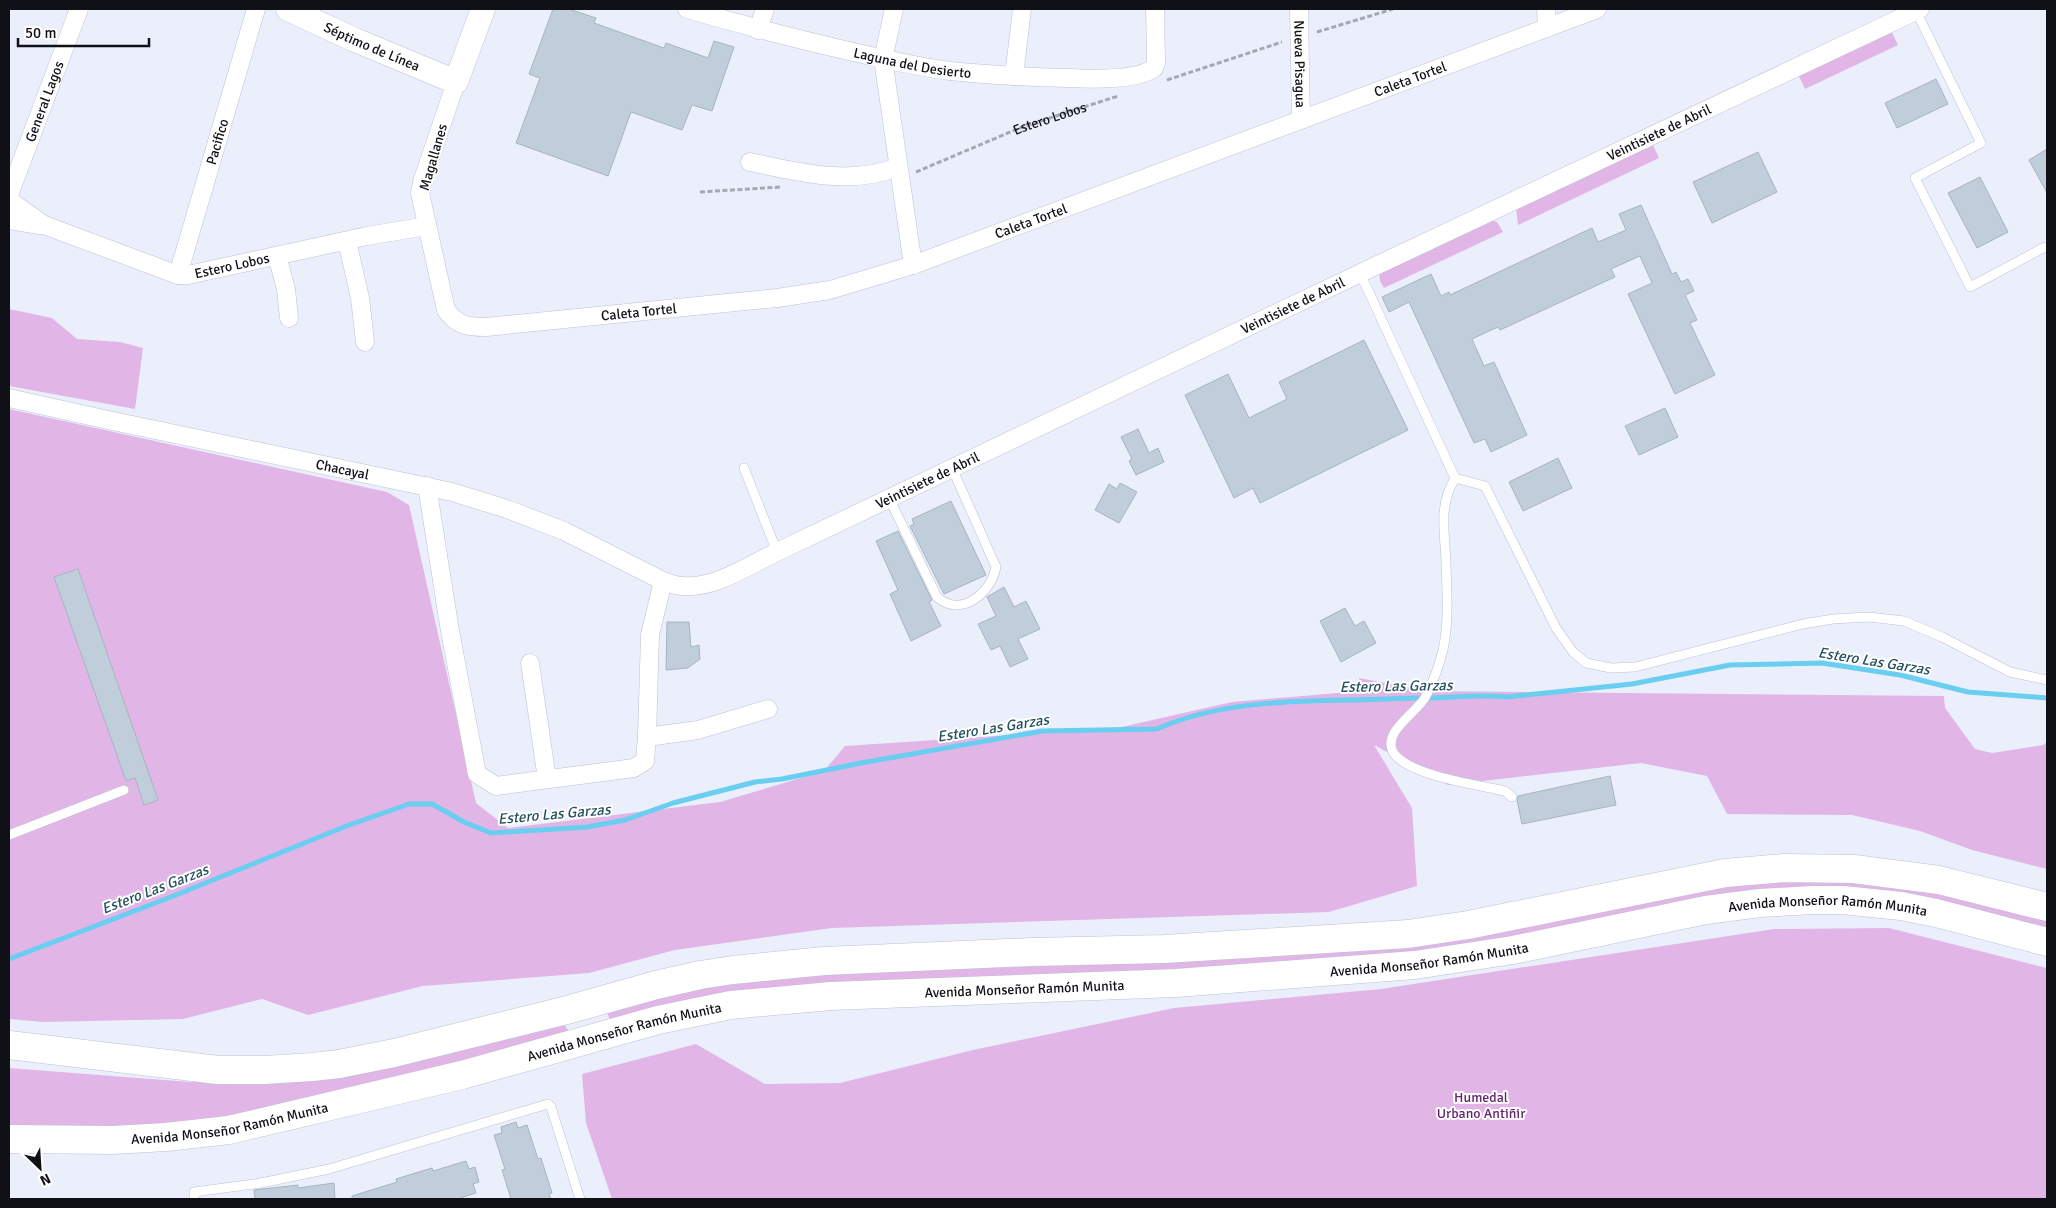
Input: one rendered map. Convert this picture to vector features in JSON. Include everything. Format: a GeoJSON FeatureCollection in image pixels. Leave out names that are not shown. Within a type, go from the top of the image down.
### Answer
{"type":"FeatureCollection","features":[{"type":"Feature","properties":{"kind":"main road","name":"Avenida Monseñor Ramón Munita"},"geometry":{"type":"LineString","coordinates":[[9,1045],[218,1070],[287,1069],[339,1064],[394,1053],[700,975],[792,964],[1032,952],[1164,949],[1408,934],[1468,925],[1724,874],[1784,868],[1854,869],[1939,880],[2047,907]]}},
{"type":"Feature","properties":{"kind":"main road","name":"Avenida Monseñor Ramón Munita"},"geometry":{"type":"LineString","coordinates":[[9,1139],[113,1140],[166,1137],[228,1130],[421,1085],[688,1013],[774,1000],[1000,989],[1130,986],[1415,965],[1514,950],[1714,909],[1788,901],[1843,900],[1901,906],[1936,913],[2047,942]]}},
{"type":"Feature","properties":{"kind":"main road"},"geometry":{"type":"LineString","coordinates":[[598,1002],[607,1034]]}},
{"type":"Feature","properties":{"kind":"main road"},"geometry":{"type":"LineString","coordinates":[[567,1010],[578,1043]]}},
{"type":"Feature","properties":{"kind":"street","name":"General Lagos"},"geometry":{"type":"LineString","coordinates":[[9,195],[79,9]]}},
{"type":"Feature","properties":{"kind":"street","name":"Pacifico"},"geometry":{"type":"LineString","coordinates":[[178,275],[256,9]]}},
{"type":"Feature","properties":{"kind":"street","name":"Séptimo de Línea"},"geometry":{"type":"LineString","coordinates":[[288,9],[456,82]]}},
{"type":"Feature","properties":{"kind":"street","name":"Magallanes"},"geometry":{"type":"LineString","coordinates":[[446,310],[420,193],[456,82],[483,9]]}},
{"type":"Feature","properties":{"kind":"street","name":"Laguna del Desierto"},"geometry":{"type":"LineString","coordinates":[[687,9],[758,30],[948,71],[1014,76],[1102,78],[1144,72],[1154,68],[1156,63],[1155,9]]}},
{"type":"Feature","properties":{"kind":"street"},"geometry":{"type":"LineString","coordinates":[[758,30],[765,9]]}},
{"type":"Feature","properties":{"kind":"street"},"geometry":{"type":"LineString","coordinates":[[894,9],[883,58],[913,265]]}},
{"type":"Feature","properties":{"kind":"street"},"geometry":{"type":"LineString","coordinates":[[1014,76],[1022,9]]}},
{"type":"Feature","properties":{"kind":"street","name":"Nueva Pisagua"},"geometry":{"type":"LineString","coordinates":[[1299,9],[1301,120]]}},
{"type":"Feature","properties":{"kind":"street"},"geometry":{"type":"LineString","coordinates":[[1546,9],[1547,28]]}},
{"type":"Feature","properties":{"kind":"street","name":"Caleta Tortel"},"geometry":{"type":"LineString","coordinates":[[446,310],[461,325],[486,327],[777,298],[830,290],[913,265],[1597,9]]}},
{"type":"Feature","properties":{"kind":"street","name":"Veintisiete de Abril"},"geometry":{"type":"LineString","coordinates":[[663,581],[681,586],[697,586],[716,581],[1360,273],[1918,10]]}},
{"type":"Feature","properties":{"kind":"street"},"geometry":{"type":"LineString","coordinates":[[750,162],[817,176],[858,176],[898,171]]}},
{"type":"Feature","properties":{"kind":"street","name":"Estero Lobos"},"geometry":{"type":"LineString","coordinates":[[9,200],[44,225]]}},
{"type":"Feature","properties":{"kind":"street","name":"Estero Lobos"},"geometry":{"type":"LineString","coordinates":[[9,220],[44,225],[178,275],[188,275],[427,226]]}},
{"type":"Feature","properties":{"kind":"street"},"geometry":{"type":"LineString","coordinates":[[347,241],[360,298],[365,342]]}},
{"type":"Feature","properties":{"kind":"street"},"geometry":{"type":"LineString","coordinates":[[277,256],[286,288],[290,318]]}},
{"type":"Feature","properties":{"kind":"street","name":"Chacayal"},"geometry":{"type":"LineString","coordinates":[[9,398],[427,486],[507,509],[564,531],[663,581]]}},
{"type":"Feature","properties":{"kind":"street"},"geometry":{"type":"LineString","coordinates":[[427,486],[450,631],[477,774],[496,786],[634,768],[644,761],[647,737],[650,635],[663,581]]}},
{"type":"Feature","properties":{"kind":"street"},"geometry":{"type":"LineString","coordinates":[[530,663],[546,779]]}},
{"type":"Feature","properties":{"kind":"street"},"geometry":{"type":"LineString","coordinates":[[647,737],[698,730],[768,709]]}},
{"type":"Feature","properties":{"kind":"lane"},"geometry":{"type":"LineString","coordinates":[[1918,10],[1981,143],[1915,178],[1970,287],[2044,247]]}},
{"type":"Feature","properties":{"kind":"lane"},"geometry":{"type":"LineString","coordinates":[[1360,273],[1455,478]]}},
{"type":"Feature","properties":{"kind":"lane"},"geometry":{"type":"LineString","coordinates":[[744,468],[777,552]]}},
{"type":"Feature","properties":{"kind":"lane"},"geometry":{"type":"LineString","coordinates":[[889,498],[937,597],[944,604],[952,606],[974,599],[991,582],[996,568],[952,468]]}},
{"type":"Feature","properties":{"kind":"lane"},"geometry":{"type":"LineString","coordinates":[[1455,478],[1485,486],[1556,628],[1573,652],[1586,663],[1611,668],[1636,667],[1803,624],[1832,619],[1869,617],[1904,621],[1942,637],[2010,672],[2047,680]]}},
{"type":"Feature","properties":{"kind":"lane"},"geometry":{"type":"LineString","coordinates":[[1455,478],[1446,492],[1442,530],[1446,562],[1446,617],[1442,654],[1425,698],[1400,724],[1393,734],[1391,745],[1393,752],[1403,763],[1416,770],[1505,792],[1512,797]]}},
{"type":"Feature","properties":{"kind":"lane"},"geometry":{"type":"LineString","coordinates":[[9,835],[124,790]]}},
{"type":"Feature","properties":{"kind":"lane"},"geometry":{"type":"LineString","coordinates":[[194,1199],[194,1192],[261,1183],[329,1169],[548,1104],[552,1107],[580,1199]]}},
{"type":"Feature","properties":{"kind":"path"},"geometry":{"type":"LineString","coordinates":[[1161,82],[1299,37],[1393,9]]}},
{"type":"Feature","properties":{"kind":"path","name":"Estero Lobos"},"geometry":{"type":"LineString","coordinates":[[898,171],[918,171],[1022,127],[1127,93]]}},
{"type":"Feature","properties":{"kind":"path"},"geometry":{"type":"LineString","coordinates":[[700,192],[789,187]]}},
{"type":"Feature","properties":{"kind":"green space"},"geometry":{"type":"Polygon","coordinates":[[[1891,30],[1898,45],[1805,89],[1798,74],[1891,30]]]}},
{"type":"Feature","properties":{"kind":"green space"},"geometry":{"type":"Polygon","coordinates":[[[1652,143],[1659,158],[1518,225],[1516,207],[1652,143]]]}},
{"type":"Feature","properties":{"kind":"green space"},"geometry":{"type":"Polygon","coordinates":[[[1491,220],[1497,222],[1503,232],[1384,288],[1380,278],[1381,271],[1491,220]]]}},
{"type":"Feature","properties":{"kind":"green space"},"geometry":{"type":"Polygon","coordinates":[[[9,309],[52,318],[77,339],[120,342],[143,348],[135,409],[9,386],[9,309]]]}},
{"type":"Feature","properties":{"kind":"green space"},"geometry":{"type":"Polygon","coordinates":[[[9,409],[387,492],[409,505],[476,803],[508,828],[720,802],[824,771],[845,746],[1117,728],[1232,702],[1361,691],[1359,678],[1427,691],[1944,696],[1945,708],[1975,749],[1992,753],[2043,745],[2047,742],[2047,869],[1972,850],[1920,831],[1852,815],[1727,814],[1707,776],[1641,763],[1448,785],[1374,745],[1412,808],[1417,886],[1329,912],[832,928],[675,950],[589,973],[423,986],[308,1015],[262,999],[183,1019],[44,1022],[9,1019],[9,409]]]}},
{"type":"Feature","properties":{"kind":"green space"},"geometry":{"type":"Polygon","coordinates":[[[1750,880],[1883,881],[2047,916],[2047,932],[1915,900],[1484,946],[611,1021],[607,1013],[608,1010],[749,977],[1137,959],[1750,880]]]}},
{"type":"Feature","properties":{"kind":"green space","name":"Humedal Urbano Antiñir"},"geometry":{"type":"Polygon","coordinates":[[[1889,928],[2047,968],[2047,1199],[612,1199],[586,1123],[582,1074],[696,1044],[765,1084],[840,1083],[973,1050],[1174,1008],[1381,989],[1774,929],[1889,928]]]}},
{"type":"Feature","properties":{"kind":"green space"},"geometry":{"type":"Polygon","coordinates":[[[563,1023],[568,1030],[566,1036],[211,1124],[9,1130],[9,1068],[190,1082],[234,1081],[563,1023]]]}},
{"type":"Feature","properties":{"kind":"building"},"geometry":{"type":"Polygon","coordinates":[[[553,9],[569,9],[596,18],[594,23],[664,48],[666,43],[708,58],[714,41],[734,47],[712,111],[692,105],[682,130],[631,112],[608,176],[516,143],[540,78],[529,74],[553,9]]]}},
{"type":"Feature","properties":{"kind":"building"},"geometry":{"type":"Polygon","coordinates":[[[1936,79],[1948,104],[1897,128],[1885,103],[1936,79]]]}},
{"type":"Feature","properties":{"kind":"building"},"geometry":{"type":"Polygon","coordinates":[[[2047,149],[2047,193],[2029,160],[2047,149]]]}},
{"type":"Feature","properties":{"kind":"building"},"geometry":{"type":"Polygon","coordinates":[[[1758,152],[1777,192],[1712,223],[1693,182],[1758,152]]]}},
{"type":"Feature","properties":{"kind":"building"},"geometry":{"type":"Polygon","coordinates":[[[1980,177],[2008,232],[1977,248],[1948,193],[1980,177]]]}},
{"type":"Feature","properties":{"kind":"building"},"geometry":{"type":"Polygon","coordinates":[[[1641,205],[1672,274],[1676,272],[1681,282],[1688,279],[1694,291],[1685,295],[1697,320],[1690,323],[1715,375],[1675,394],[1628,294],[1652,283],[1640,256],[1611,269],[1615,277],[1500,330],[1498,327],[1472,339],[1484,366],[1494,362],[1527,435],[1491,452],[1485,439],[1474,443],[1409,302],[1389,312],[1382,297],[1431,274],[1441,296],[1449,292],[1450,295],[1592,228],[1598,242],[1626,230],[1619,214],[1641,205]]]}},
{"type":"Feature","properties":{"kind":"building"},"geometry":{"type":"Polygon","coordinates":[[[1364,340],[1408,430],[1260,503],[1253,488],[1234,498],[1185,395],[1228,374],[1249,418],[1287,399],[1279,382],[1364,340]]]}},
{"type":"Feature","properties":{"kind":"building"},"geometry":{"type":"Polygon","coordinates":[[[1665,408],[1678,437],[1639,455],[1625,426],[1665,408]]]}},
{"type":"Feature","properties":{"kind":"building"},"geometry":{"type":"Polygon","coordinates":[[[1138,429],[1149,453],[1158,448],[1164,462],[1136,475],[1129,461],[1132,459],[1121,437],[1138,429]]]}},
{"type":"Feature","properties":{"kind":"building"},"geometry":{"type":"Polygon","coordinates":[[[1558,458],[1572,488],[1523,511],[1509,482],[1558,458]]]}},
{"type":"Feature","properties":{"kind":"building"},"geometry":{"type":"Polygon","coordinates":[[[1120,483],[1137,492],[1119,523],[1095,510],[1109,484],[1117,489],[1120,483]]]}},
{"type":"Feature","properties":{"kind":"building"},"geometry":{"type":"Polygon","coordinates":[[[951,501],[986,575],[944,594],[910,526],[914,524],[912,519],[951,501]]]}},
{"type":"Feature","properties":{"kind":"building"},"geometry":{"type":"Polygon","coordinates":[[[898,531],[932,600],[929,602],[941,626],[911,641],[890,594],[898,590],[876,541],[898,531]]]}},
{"type":"Feature","properties":{"kind":"building"},"geometry":{"type":"Polygon","coordinates":[[[78,569],[158,800],[144,805],[135,778],[126,781],[54,577],[78,569]]]}},
{"type":"Feature","properties":{"kind":"building"},"geometry":{"type":"Polygon","coordinates":[[[1004,587],[1014,607],[1026,601],[1040,629],[1018,639],[1028,659],[1010,667],[1000,646],[991,650],[978,624],[996,616],[987,597],[1004,587]]]}},
{"type":"Feature","properties":{"kind":"building"},"geometry":{"type":"Polygon","coordinates":[[[1345,608],[1355,626],[1364,621],[1376,643],[1341,662],[1320,621],[1345,608]]]}},
{"type":"Feature","properties":{"kind":"building"},"geometry":{"type":"Polygon","coordinates":[[[667,622],[689,622],[691,647],[699,645],[700,659],[688,668],[666,670],[667,622]]]}},
{"type":"Feature","properties":{"kind":"building"},"geometry":{"type":"Polygon","coordinates":[[[1610,776],[1616,805],[1522,824],[1517,800],[1518,796],[1610,776]]]}},
{"type":"Feature","properties":{"kind":"building"},"geometry":{"type":"Polygon","coordinates":[[[516,1122],[518,1128],[527,1125],[538,1159],[541,1158],[552,1193],[549,1194],[551,1199],[511,1199],[502,1170],[505,1169],[494,1135],[502,1133],[501,1127],[516,1122]]]}},
{"type":"Feature","properties":{"kind":"building"},"geometry":{"type":"Polygon","coordinates":[[[466,1161],[469,1169],[475,1167],[479,1182],[473,1184],[476,1193],[457,1199],[352,1199],[352,1196],[397,1182],[396,1179],[432,1168],[433,1171],[466,1161]]]}},
{"type":"Feature","properties":{"kind":"building"},"geometry":{"type":"Polygon","coordinates":[[[334,1183],[335,1199],[255,1199],[254,1190],[298,1185],[298,1188],[334,1183]]]}},
{"type":"Feature","properties":{"kind":"waterway","name":"Estero Las Garzas"},"geometry":{"type":"LineString","coordinates":[[9,959],[171,897],[349,825],[409,804],[432,804],[464,822],[491,833],[587,827],[625,820],[673,803],[755,782],[782,779],[1042,731],[1157,729],[1179,720],[1202,714],[1250,705],[1275,703],[1475,696],[1506,697],[1632,684],[1730,665],[1822,663],[1900,675],[1968,692],[2047,698]]}}]}
